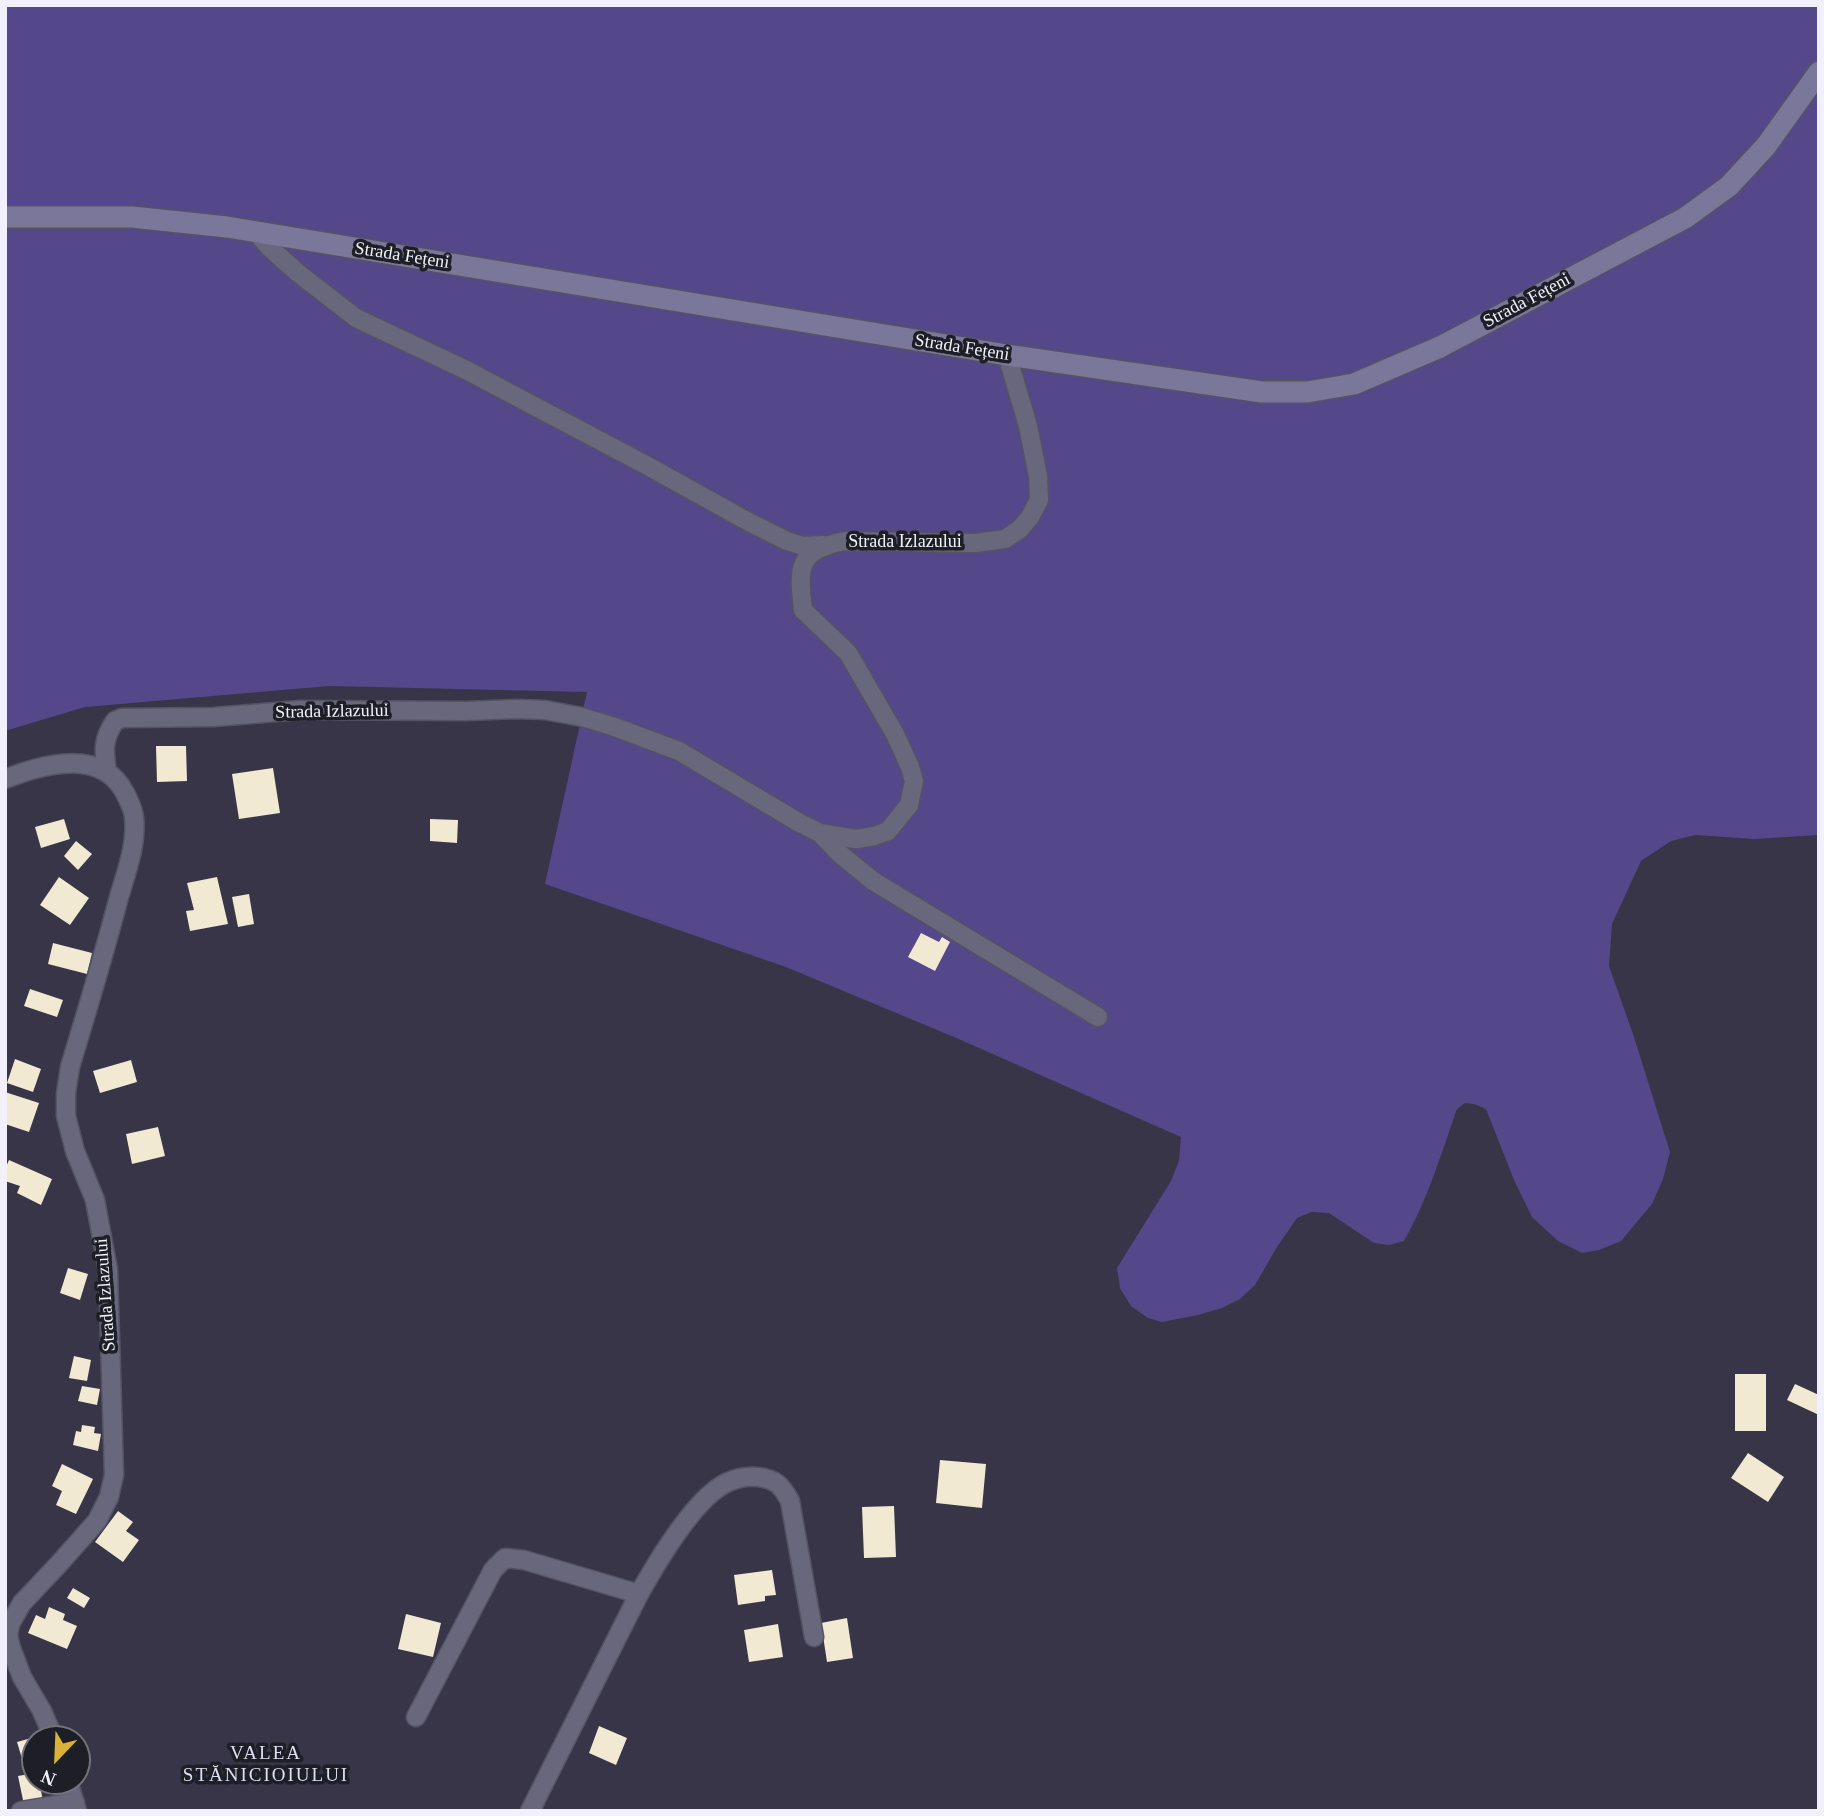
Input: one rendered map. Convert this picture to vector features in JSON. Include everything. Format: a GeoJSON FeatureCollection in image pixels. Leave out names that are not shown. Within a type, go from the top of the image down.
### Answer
{"type":"FeatureCollection","features":[{"type":"Feature","properties":{"kind":"street","name":"Strada Fețeni"},"geometry":{"type":"LineString","coordinates":[[5,217],[132,217],[227,227],[1007,355],[1262,392],[1307,393],[1354,384],[1440,347],[1685,218],[1729,186],[1766,146],[1819,72]]}},
{"type":"Feature","properties":{"kind":"street"},"geometry":{"type":"LineString","coordinates":[[255,231],[298,273],[355,318],[488,381],[787,541],[803,546],[824,545]]}},
{"type":"Feature","properties":{"kind":"street","name":"Strada Izlazului"},"geometry":{"type":"LineString","coordinates":[[48,1725],[10,1648],[10,1624],[22,1603],[97,1521],[109,1497],[114,1475],[108,1270],[95,1199],[75,1151],[66,1116],[66,1093],[70,1067],[130,859],[133,837],[135,818],[130,802],[121,785],[107,773],[105,738],[115,721],[122,718],[204,718],[301,710],[545,710],[612,726],[679,751],[820,833],[856,839],[888,831],[909,806],[914,781],[910,766],[895,734],[848,653],[803,610],[800,572],[807,557],[824,545],[845,541],[975,543],[1004,539],[1020,529],[1039,500],[1038,476],[1028,426],[1007,355]]}},
{"type":"Feature","properties":{"kind":"street"},"geometry":{"type":"LineString","coordinates":[[5,779],[28,770],[84,763],[107,773]]}},
{"type":"Feature","properties":{"kind":"street"},"geometry":{"type":"LineString","coordinates":[[820,833],[840,854],[873,881],[1098,1017]]}},
{"type":"Feature","properties":{"kind":"street"},"geometry":{"type":"LineString","coordinates":[[530,1811],[658,1561],[706,1498],[726,1483],[748,1476],[768,1478],[783,1488],[790,1502],[814,1637]]}},
{"type":"Feature","properties":{"kind":"street"},"geometry":{"type":"LineString","coordinates":[[416,1717],[493,1570],[505,1559],[524,1560],[639,1594]]}},
{"type":"Feature","properties":{"kind":"street"},"geometry":{"type":"LineString","coordinates":[[21,1811],[76,1806]]}},
{"type":"Feature","properties":{"kind":"shaded area"},"geometry":{"type":"Polygon","coordinates":[[[5,5],[1819,5],[1819,835],[1754,839],[1695,835],[1671,841],[1641,861],[1612,924],[1609,966],[1670,1152],[1663,1179],[1652,1204],[1621,1241],[1599,1250],[1582,1253],[1558,1241],[1532,1217],[1486,1109],[1465,1103],[1457,1109],[1427,1193],[1404,1241],[1389,1245],[1374,1243],[1329,1213],[1312,1212],[1297,1218],[1255,1285],[1240,1299],[1198,1315],[1162,1322],[1148,1318],[1131,1306],[1120,1288],[1117,1268],[1171,1181],[1179,1161],[1181,1137],[954,1037],[786,967],[545,884],[587,692],[329,686],[85,707],[5,731],[5,5]]]}},
{"type":"Feature","properties":{"kind":"building"},"geometry":{"type":"Polygon","coordinates":[[[156,746],[186,746],[187,781],[157,782],[156,746]]]}},
{"type":"Feature","properties":{"kind":"building"},"geometry":{"type":"Polygon","coordinates":[[[273,768],[280,813],[239,819],[232,774],[273,768]]]}},
{"type":"Feature","properties":{"kind":"building"},"geometry":{"type":"Polygon","coordinates":[[[64,819],[70,839],[41,848],[35,827],[64,819]]]}},
{"type":"Feature","properties":{"kind":"building"},"geometry":{"type":"Polygon","coordinates":[[[430,819],[458,820],[457,843],[430,841],[430,819]]]}},
{"type":"Feature","properties":{"kind":"building"},"geometry":{"type":"Polygon","coordinates":[[[76,841],[92,854],[78,870],[64,856],[76,841]]]}},
{"type":"Feature","properties":{"kind":"building"},"geometry":{"type":"Polygon","coordinates":[[[59,877],[89,898],[70,925],[40,905],[59,877]]]}},
{"type":"Feature","properties":{"kind":"building"},"geometry":{"type":"Polygon","coordinates":[[[217,877],[228,924],[190,931],[186,911],[194,910],[187,883],[217,877]]]}},
{"type":"Feature","properties":{"kind":"building"},"geometry":{"type":"Polygon","coordinates":[[[249,894],[254,924],[238,927],[232,897],[249,894]]]}},
{"type":"Feature","properties":{"kind":"building"},"geometry":{"type":"Polygon","coordinates":[[[921,933],[939,942],[942,937],[950,942],[935,971],[908,957],[921,933]]]}},
{"type":"Feature","properties":{"kind":"building"},"geometry":{"type":"Polygon","coordinates":[[[53,943],[92,953],[87,974],[48,964],[53,943]]]}},
{"type":"Feature","properties":{"kind":"building"},"geometry":{"type":"Polygon","coordinates":[[[30,989],[63,1000],[57,1017],[24,1006],[30,989]]]}},
{"type":"Feature","properties":{"kind":"building"},"geometry":{"type":"Polygon","coordinates":[[[15,1059],[41,1069],[33,1092],[7,1083],[15,1059]]]}},
{"type":"Feature","properties":{"kind":"building"},"geometry":{"type":"Polygon","coordinates":[[[131,1060],[137,1082],[100,1093],[93,1071],[131,1060]]]}},
{"type":"Feature","properties":{"kind":"building"},"geometry":{"type":"Polygon","coordinates":[[[5,1092],[39,1103],[29,1132],[5,1124],[5,1092]]]}},
{"type":"Feature","properties":{"kind":"building"},"geometry":{"type":"Polygon","coordinates":[[[158,1127],[165,1156],[132,1164],[126,1134],[158,1127]]]}},
{"type":"Feature","properties":{"kind":"building"},"geometry":{"type":"Polygon","coordinates":[[[9,1160],[52,1179],[41,1205],[17,1193],[20,1186],[5,1181],[5,1169],[9,1160]]]}},
{"type":"Feature","properties":{"kind":"building"},"geometry":{"type":"Polygon","coordinates":[[[68,1268],[88,1274],[80,1300],[60,1293],[68,1268]]]}},
{"type":"Feature","properties":{"kind":"building"},"geometry":{"type":"Polygon","coordinates":[[[74,1356],[91,1360],[87,1381],[69,1378],[74,1356]]]}},
{"type":"Feature","properties":{"kind":"building"},"geometry":{"type":"Polygon","coordinates":[[[1735,1374],[1766,1374],[1766,1431],[1735,1431],[1735,1374]]]}},
{"type":"Feature","properties":{"kind":"building"},"geometry":{"type":"Polygon","coordinates":[[[1795,1384],[1819,1395],[1819,1415],[1787,1400],[1795,1384]]]}},
{"type":"Feature","properties":{"kind":"building"},"geometry":{"type":"Polygon","coordinates":[[[82,1386],[100,1389],[97,1405],[78,1401],[82,1386]]]}},
{"type":"Feature","properties":{"kind":"building"},"geometry":{"type":"Polygon","coordinates":[[[82,1425],[95,1427],[94,1433],[101,1434],[98,1451],[73,1445],[76,1431],[81,1432],[82,1425]]]}},
{"type":"Feature","properties":{"kind":"building"},"geometry":{"type":"Polygon","coordinates":[[[1748,1453],[1784,1477],[1768,1502],[1731,1478],[1748,1453]]]}},
{"type":"Feature","properties":{"kind":"building"},"geometry":{"type":"Polygon","coordinates":[[[940,1460],[986,1464],[982,1508],[936,1503],[940,1460]]]}},
{"type":"Feature","properties":{"kind":"building"},"geometry":{"type":"Polygon","coordinates":[[[62,1464],[93,1479],[76,1514],[56,1505],[62,1491],[52,1486],[62,1464]]]}},
{"type":"Feature","properties":{"kind":"building"},"geometry":{"type":"Polygon","coordinates":[[[894,1506],[896,1557],[864,1558],[862,1507],[894,1506]]]}},
{"type":"Feature","properties":{"kind":"building"},"geometry":{"type":"Polygon","coordinates":[[[118,1511],[133,1522],[126,1531],[139,1540],[123,1562],[95,1542],[118,1511]]]}},
{"type":"Feature","properties":{"kind":"building"},"geometry":{"type":"Polygon","coordinates":[[[772,1570],[776,1595],[765,1596],[765,1601],[738,1605],[734,1575],[772,1570]]]}},
{"type":"Feature","properties":{"kind":"building"},"geometry":{"type":"Polygon","coordinates":[[[73,1588],[90,1598],[84,1608],[67,1598],[73,1588]]]}},
{"type":"Feature","properties":{"kind":"building"},"geometry":{"type":"Polygon","coordinates":[[[49,1607],[65,1614],[63,1620],[77,1626],[67,1649],[28,1633],[36,1615],[45,1619],[49,1607]]]}},
{"type":"Feature","properties":{"kind":"building"},"geometry":{"type":"Polygon","coordinates":[[[406,1614],[441,1623],[433,1657],[398,1649],[406,1614]]]}},
{"type":"Feature","properties":{"kind":"building"},"geometry":{"type":"Polygon","coordinates":[[[847,1618],[853,1658],[827,1662],[821,1623],[847,1618]]]}},
{"type":"Feature","properties":{"kind":"building"},"geometry":{"type":"Polygon","coordinates":[[[778,1624],[783,1657],[749,1662],[744,1630],[778,1624]]]}},
{"type":"Feature","properties":{"kind":"building"},"geometry":{"type":"Polygon","coordinates":[[[599,1726],[627,1738],[616,1765],[589,1753],[599,1726]]]}},
{"type":"Feature","properties":{"kind":"building"},"geometry":{"type":"Polygon","coordinates":[[[22,1795],[42,1795],[43,1801],[24,1805],[22,1795]]]}},
{"type":"Feature","properties":{"kind":"district","name":"VALEA STĂNICIOIULUI"},"geometry":{"type":"Point","coordinates":[266,1765]}}]}
